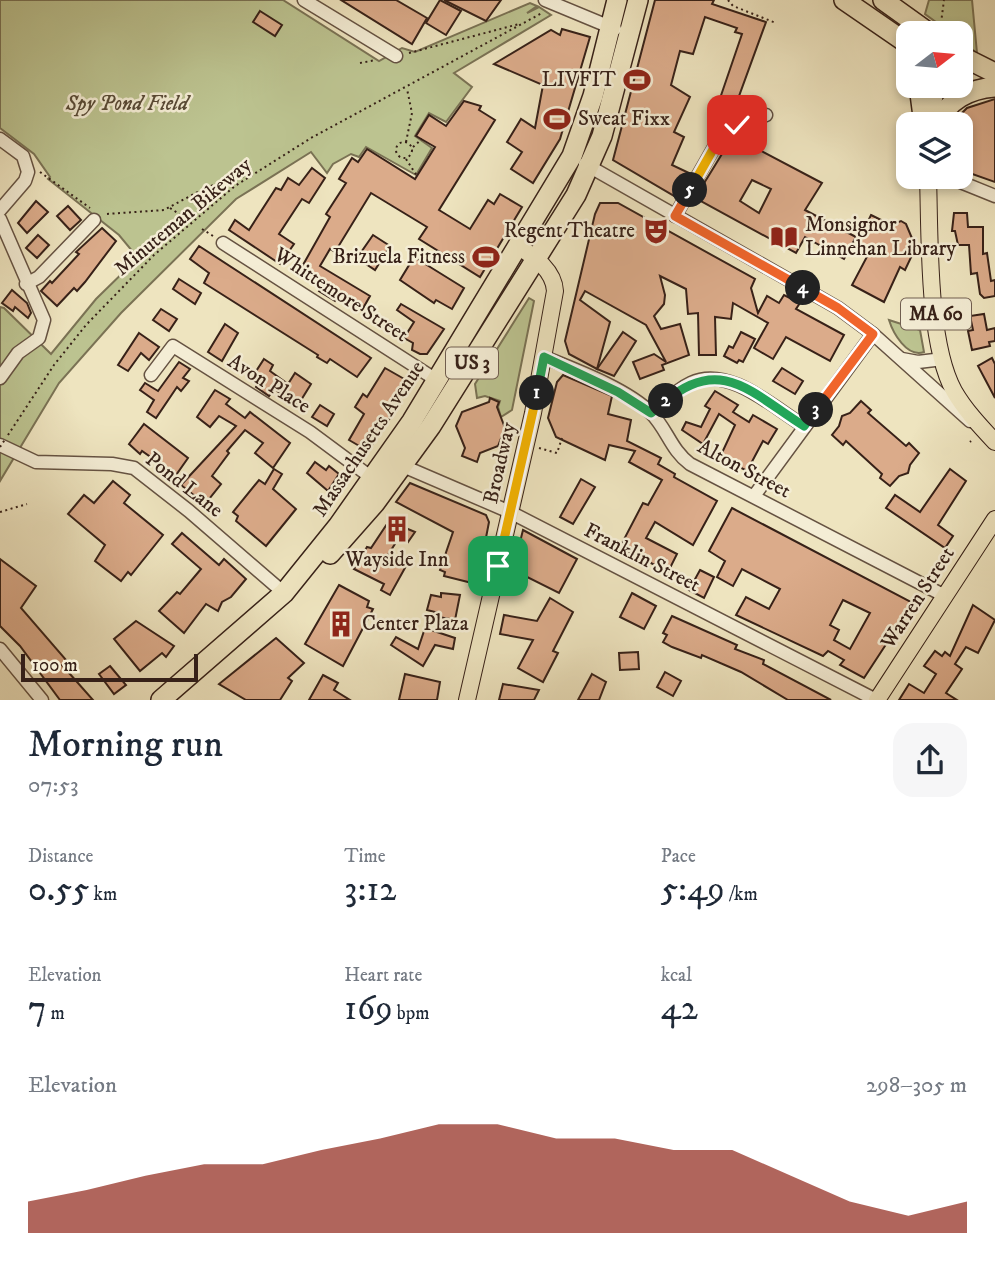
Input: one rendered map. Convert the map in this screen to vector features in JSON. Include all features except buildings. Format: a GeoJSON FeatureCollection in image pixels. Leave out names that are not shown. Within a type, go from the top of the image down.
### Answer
{"type":"FeatureCollection","features":[{"type":"Feature","properties":{"kind":"highway","name":"Massachusetts Avenue"},"geometry":{"type":"LineString","coordinates":[[284,593],[320,550],[372,478],[395,462],[438,381],[572,156],[587,117],[617,0]]}},
{"type":"Feature","properties":{"kind":"highway","name":"Massachusetts Avenue"},"geometry":{"type":"LineString","coordinates":[[164,699],[329,556],[538,259],[590,166],[638,0]]}},
{"type":"Feature","properties":{"kind":"highway"},"geometry":{"type":"LineString","coordinates":[[844,0],[896,38]]}},
{"type":"Feature","properties":{"kind":"highway"},"geometry":{"type":"LineString","coordinates":[[883,0],[918,21]]}},
{"type":"Feature","properties":{"kind":"highway"},"geometry":{"type":"LineString","coordinates":[[973,62],[995,73]]}},
{"type":"Feature","properties":{"kind":"highway"},"geometry":{"type":"LineString","coordinates":[[973,80],[995,86]]}},
{"type":"Feature","properties":{"kind":"highway"},"geometry":{"type":"LineString","coordinates":[[943,112],[959,97],[973,90],[995,86]]}},
{"type":"Feature","properties":{"kind":"main road","name":"MA 60"},"geometry":{"type":"LineString","coordinates":[[929,189],[935,310],[943,359],[957,396],[992,439]]}},
{"type":"Feature","properties":{"kind":"main road"},"geometry":{"type":"LineString","coordinates":[[519,247],[538,259]]}},
{"type":"Feature","properties":{"kind":"main road","name":"Broadway"},"geometry":{"type":"LineString","coordinates":[[467,700],[544,357],[554,286],[538,259]]}},
{"type":"Feature","properties":{"kind":"main road","name":"Warren Street"},"geometry":{"type":"LineString","coordinates":[[876,700],[995,519]]}},
{"type":"Feature","properties":{"kind":"street"},"geometry":{"type":"LineString","coordinates":[[304,0],[396,56]]}},
{"type":"Feature","properties":{"kind":"street"},"geometry":{"type":"LineString","coordinates":[[547,5],[630,33]]}},
{"type":"Feature","properties":{"kind":"street"},"geometry":{"type":"LineString","coordinates":[[675,216],[724,130],[766,115]]}},
{"type":"Feature","properties":{"kind":"street"},"geometry":{"type":"LineString","coordinates":[[0,139],[23,156],[28,168],[25,181],[0,210]]}},
{"type":"Feature","properties":{"kind":"street"},"geometry":{"type":"LineString","coordinates":[[572,156],[838,308],[873,334],[992,439]]}},
{"type":"Feature","properties":{"kind":"street"},"geometry":{"type":"LineString","coordinates":[[973,187],[995,196]]}},
{"type":"Feature","properties":{"kind":"street"},"geometry":{"type":"LineString","coordinates":[[0,219],[26,284],[42,311],[43,330],[34,344],[16,355],[0,378]]}},
{"type":"Feature","properties":{"kind":"street"},"geometry":{"type":"LineString","coordinates":[[26,284],[39,277],[94,220]]}},
{"type":"Feature","properties":{"kind":"street","name":"Whittemore Street"},"geometry":{"type":"LineString","coordinates":[[223,243],[438,381]]}},
{"type":"Feature","properties":{"kind":"street"},"geometry":{"type":"LineString","coordinates":[[754,496],[873,334]]}},
{"type":"Feature","properties":{"kind":"street","name":"Avon Place"},"geometry":{"type":"LineString","coordinates":[[151,375],[173,346],[310,432],[372,478]]}},
{"type":"Feature","properties":{"kind":"street","name":"Alton Street"},"geometry":{"type":"LineString","coordinates":[[544,357],[618,392],[651,413],[679,456],[945,596]]}},
{"type":"Feature","properties":{"kind":"street"},"geometry":{"type":"LineString","coordinates":[[901,359],[918,362],[943,359]]}},
{"type":"Feature","properties":{"kind":"street"},"geometry":{"type":"LineString","coordinates":[[651,413],[690,383],[714,377],[738,385],[804,426]]}},
{"type":"Feature","properties":{"kind":"street","name":"Pond Lane"},"geometry":{"type":"LineString","coordinates":[[2,444],[36,462],[112,464],[134,468],[189,510],[284,593]]}},
{"type":"Feature","properties":{"kind":"street","name":"Franklin Street"},"geometry":{"type":"LineString","coordinates":[[395,462],[510,512],[876,700]]}},
{"type":"Feature","properties":{"kind":"street"},"geometry":{"type":"LineString","coordinates":[[0,649],[41,700]]}},
{"type":"Feature","properties":{"kind":"path"},"geometry":{"type":"LineString","coordinates":[[728,0],[733,6],[776,23]]}},
{"type":"Feature","properties":{"kind":"path"},"geometry":{"type":"LineString","coordinates":[[938,21],[944,0]]}},
{"type":"Feature","properties":{"kind":"path","name":"Minuteman Bikeway"},"geometry":{"type":"LineString","coordinates":[[2,444],[54,365],[102,307],[154,255],[251,174],[523,23],[547,5]]}},
{"type":"Feature","properties":{"kind":"path"},"geometry":{"type":"LineString","coordinates":[[360,63],[523,23]]}},
{"type":"Feature","properties":{"kind":"path"},"geometry":{"type":"LineString","coordinates":[[406,142],[412,113],[407,88]]}},
{"type":"Feature","properties":{"kind":"path"},"geometry":{"type":"LineString","coordinates":[[406,142],[400,143],[396,150],[400,157],[406,158],[411,154],[412,148],[422,139]]}},
{"type":"Feature","properties":{"kind":"path"},"geometry":{"type":"LineString","coordinates":[[406,142],[412,148]]}},
{"type":"Feature","properties":{"kind":"path"},"geometry":{"type":"LineString","coordinates":[[406,158],[417,176]]}},
{"type":"Feature","properties":{"kind":"path"},"geometry":{"type":"LineString","coordinates":[[28,168],[38,170],[99,215],[169,207],[207,187],[251,174]]}},
{"type":"Feature","properties":{"kind":"path"},"geometry":{"type":"LineString","coordinates":[[169,207],[187,219]]}},
{"type":"Feature","properties":{"kind":"path"},"geometry":{"type":"LineString","coordinates":[[202,229],[211,234]]}},
{"type":"Feature","properties":{"kind":"path"},"geometry":{"type":"LineString","coordinates":[[538,448],[557,453],[562,438]]}},
{"type":"Feature","properties":{"kind":"path"},"geometry":{"type":"LineString","coordinates":[[0,512],[27,504]]}},
{"type":"Feature","properties":{"kind":"green space","name":"Spy Pond Field"},"geometry":{"type":"Polygon","coordinates":[[[0,0],[283,0],[379,61],[402,48],[415,52],[530,3],[537,6],[527,13],[539,7],[551,15],[454,73],[472,87],[446,122],[429,113],[415,136],[432,148],[416,175],[366,147],[359,157],[351,154],[333,164],[327,173],[311,152],[236,199],[121,313],[59,383],[0,481],[0,307],[51,354],[96,299],[138,258],[119,235],[48,179],[50,177],[34,154],[0,128],[0,0]]]}},
{"type":"Feature","properties":{"kind":"green space"},"geometry":{"type":"Polygon","coordinates":[[[929,0],[972,0],[977,53],[973,50],[973,21],[935,21],[925,14],[929,0]]]}},
{"type":"Feature","properties":{"kind":"green space"},"geometry":{"type":"Polygon","coordinates":[[[529,298],[534,301],[512,410],[501,417],[498,407],[500,401],[485,396],[477,398],[475,384],[529,298]]]}},
{"type":"Feature","properties":{"kind":"green space"},"geometry":{"type":"Polygon","coordinates":[[[889,320],[920,330],[924,352],[918,353],[907,348],[897,337],[889,320]]]}},
{"type":"Feature","properties":{"kind":"place","name":"LIVFIT"},"geometry":{"type":"Point","coordinates":[637,80]}},
{"type":"Feature","properties":{"kind":"place","name":"Sweat Fixx"},"geometry":{"type":"Point","coordinates":[557,119]}},
{"type":"Feature","properties":{"kind":"place","name":"Regent Theatre"},"geometry":{"type":"Point","coordinates":[656,231]}},
{"type":"Feature","properties":{"kind":"place","name":"Monsignor Linnehan Library"},"geometry":{"type":"Point","coordinates":[784,237]}},
{"type":"Feature","properties":{"kind":"place","name":"Brizuela Fitness"},"geometry":{"type":"Point","coordinates":[486,257]}},
{"type":"Feature","properties":{"kind":"place","name":"Wayside Inn"},"geometry":{"type":"Point","coordinates":[397,529]}},
{"type":"Feature","properties":{"kind":"place","name":"Center Plaza"},"geometry":{"type":"Point","coordinates":[341,624]}},
{"type":"Feature","properties":{"kind":"route"},"geometry":{"type":"LineString","coordinates":[[498,566],[544,357],[618,392],[651,413],[690,383],[714,377],[738,385],[804,426],[873,334],[838,308],[675,216],[721,135],[725,130],[737,125]]}}]}
